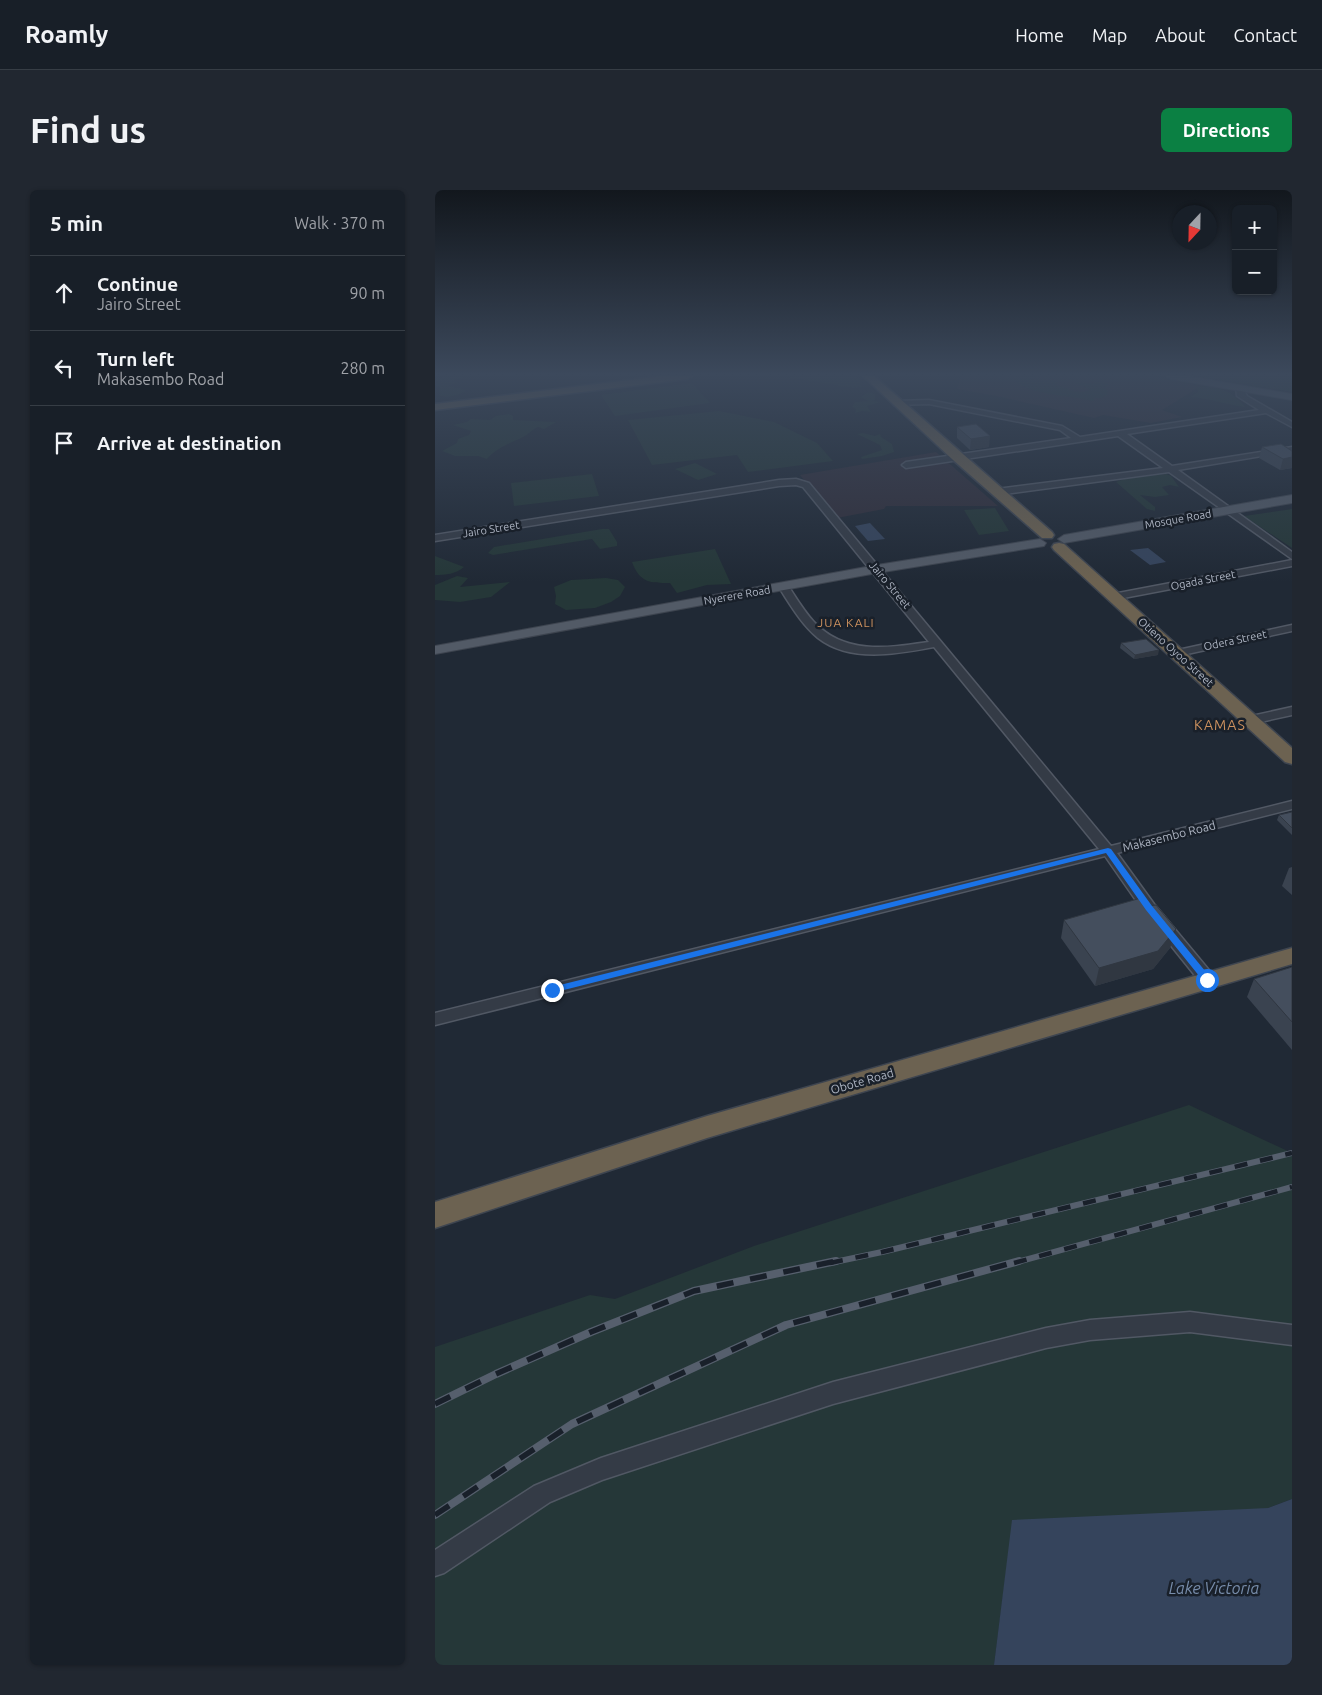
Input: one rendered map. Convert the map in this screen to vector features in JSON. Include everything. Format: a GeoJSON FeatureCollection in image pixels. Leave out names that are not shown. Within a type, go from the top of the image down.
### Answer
{"type":"FeatureCollection","features":[{"type":"Feature","properties":{"kind":"highway","name":"Otieno Oyoo Street"},"geometry":{"type":"LineString","coordinates":[[943,445],[1178,653],[1292,758]]}},
{"type":"Feature","properties":{"kind":"highway","name":"Obote Road"},"geometry":{"type":"LineString","coordinates":[[435,1215],[707,1127],[1292,956]]}},
{"type":"Feature","properties":{"kind":"main road","name":"Mosque Road"},"geometry":{"type":"LineString","coordinates":[[1053,541],[1292,499]]}},
{"type":"Feature","properties":{"kind":"main road","name":"Nyerere Road"},"geometry":{"type":"LineString","coordinates":[[435,650],[877,569],[1053,541]]}},
{"type":"Feature","properties":{"kind":"street"},"geometry":{"type":"LineString","coordinates":[[906,464],[1036,445]]}},
{"type":"Feature","properties":{"kind":"street"},"geometry":{"type":"LineString","coordinates":[[1137,445],[1292,556]]}},
{"type":"Feature","properties":{"kind":"street"},"geometry":{"type":"LineString","coordinates":[[997,492],[1171,469],[1292,449]]}},
{"type":"Feature","properties":{"kind":"street","name":"Jairo Street"},"geometry":{"type":"LineString","coordinates":[[435,538],[779,483],[796,482],[806,485],[877,569],[935,644],[1108,850],[1149,908],[1207,980]]}},
{"type":"Feature","properties":{"kind":"street","name":"Ogada Street"},"geometry":{"type":"LineString","coordinates":[[1113,597],[1292,563]]}},
{"type":"Feature","properties":{"kind":"street"},"geometry":{"type":"LineString","coordinates":[[783,586],[811,625],[836,643],[851,649],[865,652],[881,652],[935,644]]}},
{"type":"Feature","properties":{"kind":"street","name":"Odera Street"},"geometry":{"type":"LineString","coordinates":[[1178,653],[1292,628]]}},
{"type":"Feature","properties":{"kind":"street"},"geometry":{"type":"LineString","coordinates":[[1251,720],[1292,711]]}},
{"type":"Feature","properties":{"kind":"street","name":"Makasembo Road"},"geometry":{"type":"LineString","coordinates":[[435,1019],[1292,805]]}},
{"type":"Feature","properties":{"kind":"street"},"geometry":{"type":"LineString","coordinates":[[435,1564],[542,1494],[601,1469],[833,1393],[1046,1338],[1090,1330],[1190,1322],[1292,1335]]}},
{"type":"Feature","properties":{"kind":"shaded area"},"geometry":{"type":"Polygon","coordinates":[[[454,445],[506,445],[498,449],[487,459],[478,456],[455,456],[442,451],[454,445]]]}},
{"type":"Feature","properties":{"kind":"shaded area"},"geometry":{"type":"Polygon","coordinates":[[[641,445],[819,445],[833,461],[748,472],[737,455],[652,465],[641,445]]]}},
{"type":"Feature","properties":{"kind":"shaded area"},"geometry":{"type":"Polygon","coordinates":[[[880,445],[892,445],[894,452],[862,459],[861,457],[882,450],[880,445]]]}},
{"type":"Feature","properties":{"kind":"shaded area"},"geometry":{"type":"Polygon","coordinates":[[[936,452],[998,506],[886,506],[884,509],[837,518],[800,475],[936,452]]]}},
{"type":"Feature","properties":{"kind":"shaded area"},"geometry":{"type":"Polygon","coordinates":[[[695,463],[717,474],[698,480],[675,469],[695,463]]]}},
{"type":"Feature","properties":{"kind":"shaded area"},"geometry":{"type":"Polygon","coordinates":[[[592,474],[599,496],[514,506],[511,483],[592,474]]]}},
{"type":"Feature","properties":{"kind":"shaded area"},"geometry":{"type":"Polygon","coordinates":[[[1166,474],[1171,476],[1179,487],[1170,485],[1162,487],[1169,495],[1155,497],[1140,495],[1155,507],[1155,511],[1147,509],[1116,482],[1127,478],[1166,474]]]}},
{"type":"Feature","properties":{"kind":"shaded area"},"geometry":{"type":"Polygon","coordinates":[[[995,508],[1009,531],[979,535],[964,510],[995,508]]]}},
{"type":"Feature","properties":{"kind":"shaded area"},"geometry":{"type":"Polygon","coordinates":[[[1292,509],[1292,548],[1244,516],[1292,509]]]}},
{"type":"Feature","properties":{"kind":"shaded area"},"geometry":{"type":"Polygon","coordinates":[[[609,529],[617,542],[617,546],[600,549],[592,539],[493,555],[488,553],[494,547],[609,529]]]}},
{"type":"Feature","properties":{"kind":"shaded area"},"geometry":{"type":"Polygon","coordinates":[[[715,549],[731,584],[707,585],[677,593],[670,583],[651,582],[642,578],[632,562],[715,549]]]}},
{"type":"Feature","properties":{"kind":"shaded area"},"geometry":{"type":"Polygon","coordinates":[[[435,556],[464,567],[451,574],[435,575],[435,556]]]}},
{"type":"Feature","properties":{"kind":"shaded area"},"geometry":{"type":"Polygon","coordinates":[[[457,576],[468,578],[460,587],[510,582],[491,597],[460,602],[435,600],[435,585],[457,576]]]}},
{"type":"Feature","properties":{"kind":"shaded area"},"geometry":{"type":"Polygon","coordinates":[[[606,578],[618,580],[625,587],[620,596],[611,602],[595,608],[566,610],[555,604],[554,587],[571,580],[606,578]]]}},
{"type":"Feature","properties":{"kind":"shaded area"},"geometry":{"type":"Polygon","coordinates":[[[1189,1105],[1292,1153],[1292,1499],[1268,1508],[1008,1557],[994,1665],[435,1665],[435,1347],[590,1295],[615,1299],[754,1246],[1189,1105]]]}},
{"type":"Feature","properties":{"kind":"water"},"geometry":{"type":"Polygon","coordinates":[[[870,523],[885,539],[868,541],[855,526],[870,523]]]}},
{"type":"Feature","properties":{"kind":"water"},"geometry":{"type":"Polygon","coordinates":[[[1148,548],[1166,562],[1150,565],[1130,550],[1148,548]]]}},
{"type":"Feature","properties":{"kind":"water","name":"Lake Victoria"},"geometry":{"type":"Polygon","coordinates":[[[1292,1499],[1292,1665],[994,1665],[1012,1520],[1268,1508],[1292,1499]]]}},
{"type":"Feature","properties":{"kind":"building"},"geometry":{"type":"Polygon","coordinates":[[[1282,445],[1292,451],[1292,457],[1283,459],[1262,447],[1282,445]]]}},
{"type":"Feature","properties":{"kind":"building"},"geometry":{"type":"Polygon","coordinates":[[[1146,639],[1159,650],[1135,655],[1121,643],[1146,639]]]}},
{"type":"Feature","properties":{"kind":"building"},"geometry":{"type":"Polygon","coordinates":[[[1292,812],[1292,828],[1279,815],[1292,812]]]}},
{"type":"Feature","properties":{"kind":"building"},"geometry":{"type":"Polygon","coordinates":[[[1141,898],[1149,906],[1156,905],[1176,929],[1158,951],[1099,968],[1064,920],[1141,898]]]}},
{"type":"Feature","properties":{"kind":"building"},"geometry":{"type":"Polygon","coordinates":[[[1292,967],[1292,1022],[1254,979],[1292,967]]]}},
{"type":"Feature","properties":{"kind":"railway"},"geometry":{"type":"LineString","coordinates":[[830,1263],[1292,1153]]}},
{"type":"Feature","properties":{"kind":"railway"},"geometry":{"type":"LineString","coordinates":[[1014,1263],[1292,1187]]}},
{"type":"Feature","properties":{"kind":"railway"},"geometry":{"type":"LineString","coordinates":[[435,1404],[496,1374],[591,1332],[694,1291],[836,1261]]}},
{"type":"Feature","properties":{"kind":"railway"},"geometry":{"type":"LineString","coordinates":[[435,1515],[572,1424],[786,1325],[1019,1261]]}},
{"type":"Feature","properties":{"kind":"district","name":"JUA KALI"},"geometry":{"type":"Point","coordinates":[846,622]}},
{"type":"Feature","properties":{"kind":"district","name":"KAMAS"},"geometry":{"type":"Point","coordinates":[1220,725]}},
{"type":"Feature","properties":{"kind":"route"},"geometry":{"type":"LineString","coordinates":[[552,990],[1108,850],[1149,908],[1207,980]]}}]}
